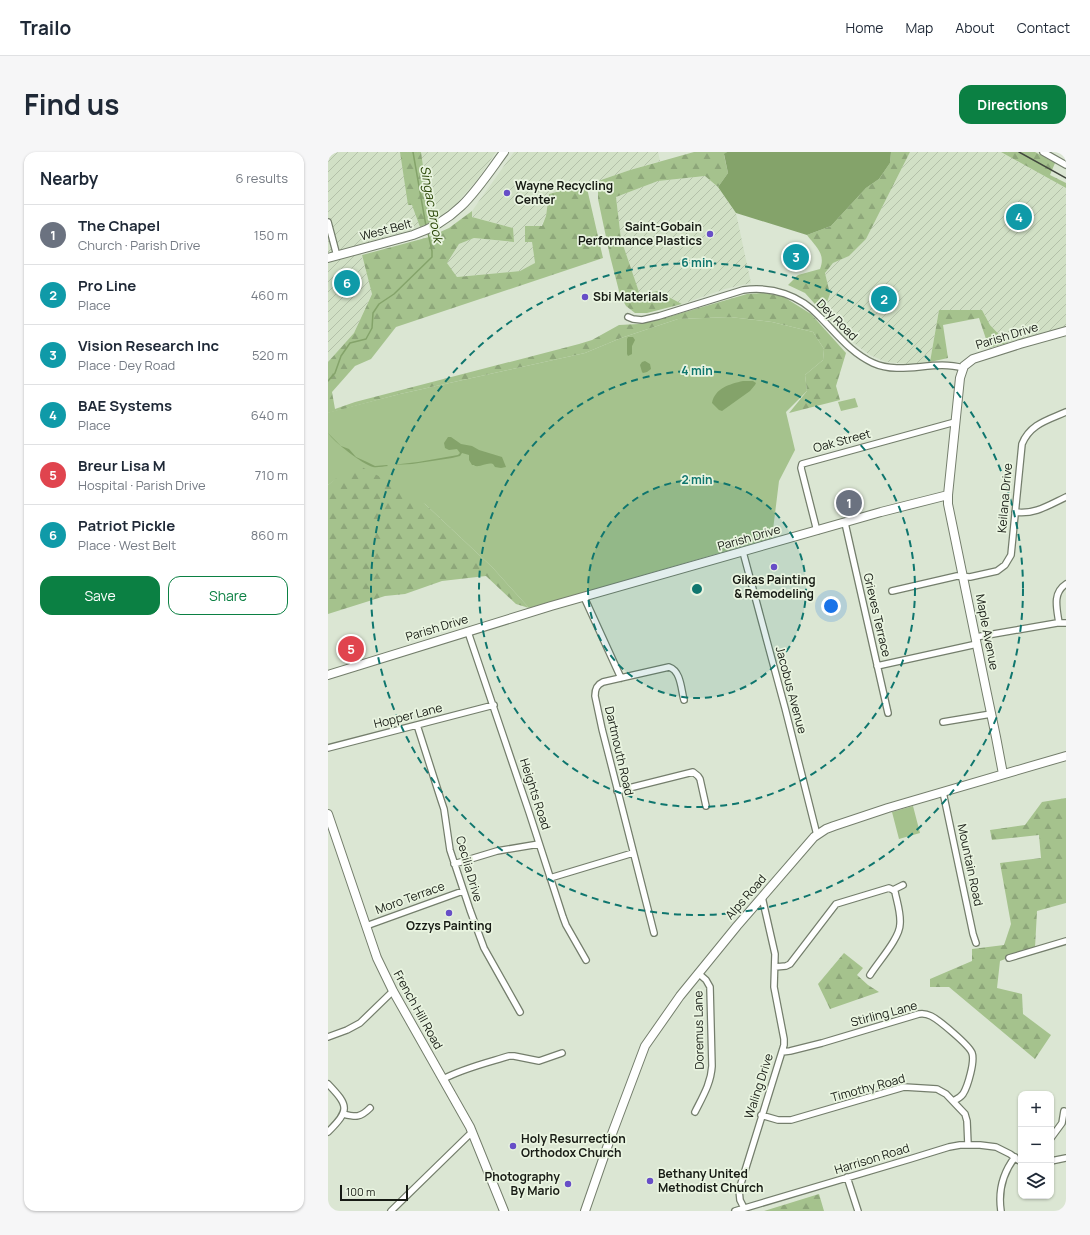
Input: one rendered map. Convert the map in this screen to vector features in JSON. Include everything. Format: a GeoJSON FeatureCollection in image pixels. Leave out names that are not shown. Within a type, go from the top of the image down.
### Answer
{"type":"FeatureCollection","features":[{"type":"Feature","properties":{"kind":"main road","name":"West Belt"},"geometry":{"type":"LineString","coordinates":[[328,258],[421,233],[432,228],[453,214],[465,203],[478,188],[504,152]]}},
{"type":"Feature","properties":{"kind":"main road","name":"Parish Drive"},"geometry":{"type":"LineString","coordinates":[[963,368],[969,361],[978,357],[1066,331]]}},
{"type":"Feature","properties":{"kind":"main road"},"geometry":{"type":"LineString","coordinates":[[948,495],[960,378],[963,368]]}},
{"type":"Feature","properties":{"kind":"main road","name":"Parish Drive"},"geometry":{"type":"LineString","coordinates":[[328,675],[584,596],[948,495]]}},
{"type":"Feature","properties":{"kind":"main road","name":"Maple Avenue"},"geometry":{"type":"LineString","coordinates":[[948,495],[951,522],[977,640],[990,714],[1003,774]]}},
{"type":"Feature","properties":{"kind":"main road","name":"Alps Road"},"geometry":{"type":"LineString","coordinates":[[585,1211],[645,1046],[671,1007],[698,973],[805,847],[817,835],[834,826],[888,808],[1066,756]]}},
{"type":"Feature","properties":{"kind":"main road","name":"French Hill Road"},"geometry":{"type":"LineString","coordinates":[[328,814],[377,958],[393,991],[472,1132],[504,1211]]}},
{"type":"Feature","properties":{"kind":"street"},"geometry":{"type":"LineString","coordinates":[[1043,152],[1066,165]]}},
{"type":"Feature","properties":{"kind":"street"},"geometry":{"type":"LineString","coordinates":[[328,222],[337,256]]}},
{"type":"Feature","properties":{"kind":"street","name":"Dey Road"},"geometry":{"type":"LineString","coordinates":[[628,317],[642,320],[682,310],[743,290],[759,288],[769,289],[785,294],[804,303],[820,317],[849,348],[874,364],[883,367],[902,369],[950,365],[963,368]]}},
{"type":"Feature","properties":{"kind":"street","name":"Keilana Drive"},"geometry":{"type":"LineString","coordinates":[[892,591],[957,576],[970,577],[994,572],[1005,565],[1011,555],[1021,450],[1025,438],[1036,425],[1066,412]]}},
{"type":"Feature","properties":{"kind":"street","name":"Oak Street"},"geometry":{"type":"LineString","coordinates":[[817,531],[801,468],[802,464],[955,422]]}},
{"type":"Feature","properties":{"kind":"street"},"geometry":{"type":"LineString","coordinates":[[1015,512],[1023,513],[1035,511],[1066,497]]}},
{"type":"Feature","properties":{"kind":"street","name":"Grieves Terrace"},"geometry":{"type":"LineString","coordinates":[[845,523],[888,713]]}},
{"type":"Feature","properties":{"kind":"street","name":"Jacobus Avenue"},"geometry":{"type":"LineString","coordinates":[[742,552],[785,708],[817,835]]}},
{"type":"Feature","properties":{"kind":"street"},"geometry":{"type":"LineString","coordinates":[[1059,623],[1056,606],[1057,595],[1061,587],[1066,584]]}},
{"type":"Feature","properties":{"kind":"street"},"geometry":{"type":"LineString","coordinates":[[584,596],[622,678],[667,667],[672,668],[678,676],[684,700]]}},
{"type":"Feature","properties":{"kind":"street"},"geometry":{"type":"LineString","coordinates":[[877,666],[977,640],[1059,623],[1066,623]]}},
{"type":"Feature","properties":{"kind":"street","name":"Heights Road"},"geometry":{"type":"LineString","coordinates":[[468,632],[494,705],[566,925],[586,960]]}},
{"type":"Feature","properties":{"kind":"street","name":"Dartmouth Road"},"geometry":{"type":"LineString","coordinates":[[622,678],[600,684],[596,688],[595,696],[617,791],[654,933]]}},
{"type":"Feature","properties":{"kind":"street","name":"Hopper Lane"},"geometry":{"type":"LineString","coordinates":[[328,748],[494,705]]}},
{"type":"Feature","properties":{"kind":"street"},"geometry":{"type":"LineString","coordinates":[[943,722],[990,714]]}},
{"type":"Feature","properties":{"kind":"street","name":"Cecilia Drive"},"geometry":{"type":"LineString","coordinates":[[417,725],[444,809],[450,850],[463,891],[484,948],[520,1012]]}},
{"type":"Feature","properties":{"kind":"street"},"geometry":{"type":"LineString","coordinates":[[617,791],[693,772],[700,779],[706,806]]}},
{"type":"Feature","properties":{"kind":"street","name":"Mountain Road"},"geometry":{"type":"LineString","coordinates":[[943,792],[976,943]]}},
{"type":"Feature","properties":{"kind":"street"},"geometry":{"type":"LineString","coordinates":[[454,864],[497,851],[539,844]]}},
{"type":"Feature","properties":{"kind":"street"},"geometry":{"type":"LineString","coordinates":[[550,878],[633,853]]}},
{"type":"Feature","properties":{"kind":"street"},"geometry":{"type":"LineString","coordinates":[[774,967],[786,966],[790,964],[838,903],[889,888],[893,890],[903,885]]}},
{"type":"Feature","properties":{"kind":"street"},"geometry":{"type":"LineString","coordinates":[[870,975],[896,938],[900,929],[900,918],[895,892],[893,890]]}},
{"type":"Feature","properties":{"kind":"street","name":"Moro Terrace"},"geometry":{"type":"LineString","coordinates":[[366,926],[463,891]]}},
{"type":"Feature","properties":{"kind":"street","name":"Waling Drive"},"geometry":{"type":"LineString","coordinates":[[744,1208],[740,1200],[739,1190],[761,1115],[784,1045],[784,1034],[774,987],[775,954],[762,897]]}},
{"type":"Feature","properties":{"kind":"street"},"geometry":{"type":"LineString","coordinates":[[1009,958],[1066,941]]}},
{"type":"Feature","properties":{"kind":"street","name":"Doremus Lane"},"geometry":{"type":"LineString","coordinates":[[695,1112],[707,1090],[711,1078],[712,1066],[710,987],[706,980],[698,973]]}},
{"type":"Feature","properties":{"kind":"street"},"geometry":{"type":"LineString","coordinates":[[328,1037],[347,1030],[360,1023],[393,991]]}},
{"type":"Feature","properties":{"kind":"street","name":"Stirling Lane"},"geometry":{"type":"LineString","coordinates":[[782,1052],[822,1043],[919,1014],[928,1014],[935,1018],[967,1045],[972,1053],[972,1065],[965,1090],[960,1097],[953,1101]]}},
{"type":"Feature","properties":{"kind":"street"},"geometry":{"type":"LineString","coordinates":[[443,1079],[468,1067],[509,1056],[539,1061],[562,1053]]}},
{"type":"Feature","properties":{"kind":"street"},"geometry":{"type":"LineString","coordinates":[[328,1084],[342,1100],[344,1109],[339,1121],[328,1132]]}},
{"type":"Feature","properties":{"kind":"street","name":"Timothy Road"},"geometry":{"type":"LineString","coordinates":[[761,1115],[778,1120],[796,1120],[904,1088],[911,1087],[937,1089],[946,1094],[965,1114],[968,1145]]}},
{"type":"Feature","properties":{"kind":"street"},"geometry":{"type":"LineString","coordinates":[[343,1114],[358,1117],[370,1108]]}},
{"type":"Feature","properties":{"kind":"street"},"geometry":{"type":"LineString","coordinates":[[1054,1134],[1062,1123],[1064,1111]]}},
{"type":"Feature","properties":{"kind":"street"},"geometry":{"type":"LineString","coordinates":[[392,1211],[472,1132]]}},
{"type":"Feature","properties":{"kind":"street","name":"Harrison Road"},"geometry":{"type":"LineString","coordinates":[[736,1211],[949,1147],[968,1145],[996,1146],[1018,1160]]}},
{"type":"Feature","properties":{"kind":"street"},"geometry":{"type":"LineString","coordinates":[[1001,1211],[1000,1195],[1002,1179],[1009,1165],[1015,1158]]}},
{"type":"Feature","properties":{"kind":"street"},"geometry":{"type":"LineString","coordinates":[[1054,1160],[1066,1158]]}},
{"type":"Feature","properties":{"kind":"street"},"geometry":{"type":"LineString","coordinates":[[848,1177],[858,1211]]}},
{"type":"Feature","properties":{"kind":"shaded area"},"geometry":{"type":"Polygon","coordinates":[[[328,152],[496,152],[477,180],[456,204],[436,220],[414,229],[359,245],[372,293],[354,333],[328,362],[328,152]]]}},
{"type":"Feature","properties":{"kind":"shaded area"},"geometry":{"type":"Polygon","coordinates":[[[514,152],[658,152],[660,161],[598,181],[549,194],[546,216],[541,226],[525,242],[532,242],[535,264],[520,271],[457,277],[447,263],[459,244],[474,238],[513,242],[513,228],[472,217],[472,211],[514,152]]]}},
{"type":"Feature","properties":{"kind":"shaded area"},"geometry":{"type":"Polygon","coordinates":[[[727,152],[891,152],[890,163],[879,179],[866,188],[831,226],[807,235],[736,213],[718,187],[728,173],[724,154],[727,152]]]}},
{"type":"Feature","properties":{"kind":"shaded area"},"geometry":{"type":"Polygon","coordinates":[[[910,152],[1001,152],[1066,188],[1066,326],[1007,343],[990,325],[982,310],[939,310],[930,362],[909,364],[886,362],[870,355],[851,341],[823,313],[830,294],[825,273],[833,263],[849,256],[866,239],[910,152]]]}},
{"type":"Feature","properties":{"kind":"shaded area"},"geometry":{"type":"Polygon","coordinates":[[[705,176],[718,187],[736,213],[751,283],[725,289],[682,304],[657,291],[640,296],[621,239],[616,197],[658,181],[705,176]]]}},
{"type":"Feature","properties":{"kind":"shaded area"},"geometry":{"type":"Polygon","coordinates":[[[628,337],[633,337],[635,340],[632,346],[632,354],[628,356],[627,339],[628,337]]]}},
{"type":"Feature","properties":{"kind":"shaded area"},"geometry":{"type":"Polygon","coordinates":[[[645,361],[650,364],[651,369],[643,373],[640,365],[645,361]]]}},
{"type":"Feature","properties":{"kind":"shaded area"},"geometry":{"type":"Polygon","coordinates":[[[743,381],[753,381],[756,383],[750,391],[722,411],[712,403],[716,394],[720,390],[728,385],[743,381]]]}},
{"type":"Feature","properties":{"kind":"shaded area"},"geometry":{"type":"Polygon","coordinates":[[[328,433],[341,446],[349,449],[356,457],[375,466],[388,466],[375,467],[362,462],[342,447],[336,442],[328,433]]]}},
{"type":"Feature","properties":{"kind":"shaded area"},"geometry":{"type":"Polygon","coordinates":[[[448,437],[451,437],[461,444],[472,446],[479,450],[502,457],[506,467],[495,467],[493,464],[475,466],[472,465],[469,460],[469,455],[462,453],[460,456],[452,458],[412,464],[392,465],[458,455],[460,453],[457,449],[449,450],[445,448],[444,443],[448,437]]]}},
{"type":"Feature","properties":{"kind":"green space"},"geometry":{"type":"Polygon","coordinates":[[[400,152],[421,152],[431,222],[420,227],[412,205],[408,205],[400,152]]]}},
{"type":"Feature","properties":{"kind":"green space"},"geometry":{"type":"Polygon","coordinates":[[[694,152],[727,152],[724,155],[728,173],[718,187],[705,176],[658,181],[616,197],[621,239],[640,295],[657,291],[682,304],[647,313],[635,313],[626,306],[620,295],[598,199],[598,181],[630,170],[694,152]]]}},
{"type":"Feature","properties":{"kind":"green space"},"geometry":{"type":"Polygon","coordinates":[[[891,152],[910,152],[866,239],[849,256],[833,263],[825,273],[830,294],[823,313],[805,293],[788,285],[798,275],[820,269],[822,264],[821,255],[817,247],[807,235],[831,226],[866,188],[879,179],[890,163],[891,152]]]}},
{"type":"Feature","properties":{"kind":"green space"},"geometry":{"type":"Polygon","coordinates":[[[1001,152],[1035,152],[1055,163],[1050,175],[1066,183],[1066,188],[1001,152]]]}},
{"type":"Feature","properties":{"kind":"green space"},"geometry":{"type":"Polygon","coordinates":[[[586,184],[603,258],[396,327],[371,359],[355,366],[332,392],[335,409],[355,402],[579,344],[592,340],[619,325],[638,324],[668,317],[747,294],[765,293],[784,297],[811,314],[846,353],[836,386],[840,400],[789,413],[807,391],[805,375],[823,360],[824,349],[813,332],[772,322],[730,317],[678,319],[621,338],[585,353],[400,394],[328,413],[328,362],[354,333],[372,294],[362,255],[429,237],[449,228],[472,211],[472,217],[513,228],[514,242],[474,238],[459,244],[447,263],[457,277],[520,271],[535,263],[532,242],[525,242],[525,226],[542,226],[546,216],[549,194],[586,184]]]}},
{"type":"Feature","properties":{"kind":"green space"},"geometry":{"type":"Polygon","coordinates":[[[939,310],[982,310],[990,325],[1007,343],[989,348],[979,318],[943,325],[948,358],[930,362],[939,310]]]}},
{"type":"Feature","properties":{"kind":"green space"},"geometry":{"type":"Polygon","coordinates":[[[730,317],[772,322],[813,332],[824,349],[823,360],[805,375],[807,391],[786,412],[795,450],[779,481],[772,538],[529,608],[493,568],[425,504],[335,480],[328,485],[328,413],[330,412],[400,394],[585,353],[621,338],[678,319],[730,317]]]}},
{"type":"Feature","properties":{"kind":"green space"},"geometry":{"type":"Polygon","coordinates":[[[855,398],[858,407],[841,411],[838,402],[855,398]]]}},
{"type":"Feature","properties":{"kind":"green space"},"geometry":{"type":"Polygon","coordinates":[[[360,466],[399,487],[425,504],[493,568],[529,608],[516,604],[486,576],[442,581],[405,594],[385,596],[328,614],[328,485],[349,468],[360,466]]]}},
{"type":"Feature","properties":{"kind":"green space"},"geometry":{"type":"Polygon","coordinates":[[[1066,798],[1066,903],[1037,911],[1035,948],[1000,961],[997,988],[1022,994],[1023,1014],[1051,1035],[1035,1059],[949,987],[930,987],[930,979],[972,961],[972,949],[1004,945],[1011,924],[1000,863],[1041,858],[1039,835],[992,840],[990,830],[1025,825],[1042,802],[1066,798]]]}},
{"type":"Feature","properties":{"kind":"green space"},"geometry":{"type":"Polygon","coordinates":[[[913,806],[920,833],[899,839],[892,812],[913,806]]]}},
{"type":"Feature","properties":{"kind":"green space"},"geometry":{"type":"Polygon","coordinates":[[[844,953],[863,968],[857,975],[879,992],[830,1009],[818,984],[844,953]]]}},
{"type":"Feature","properties":{"kind":"green space"},"geometry":{"type":"Polygon","coordinates":[[[819,1194],[824,1211],[764,1211],[819,1194]]]}},
{"type":"Feature","properties":{"kind":"waterway","name":"Singac Brook"},"geometry":{"type":"LineString","coordinates":[[413,152],[426,226]]}},
{"type":"Feature","properties":{"kind":"waterway","name":"Singac Brook"},"geometry":{"type":"LineString","coordinates":[[328,381],[335,373],[341,356],[350,343],[366,339],[372,328],[373,313],[379,304],[394,294],[432,257],[428,233]]}},
{"type":"Feature","properties":{"kind":"railway"},"geometry":{"type":"LineString","coordinates":[[1019,152],[1066,178]]}},
{"type":"Feature","properties":{"kind":"place","name":"Wayne Recycling Center"},"geometry":{"type":"Point","coordinates":[507,193]}},
{"type":"Feature","properties":{"kind":"place","name":"BAE Systems"},"geometry":{"type":"Point","coordinates":[1019,217]}},
{"type":"Feature","properties":{"kind":"place","name":"Saint-Gobain Performance Plastics"},"geometry":{"type":"Point","coordinates":[710,234]}},
{"type":"Feature","properties":{"kind":"place","name":"Vision Research Inc"},"geometry":{"type":"Point","coordinates":[796,257]}},
{"type":"Feature","properties":{"kind":"place","name":"Patriot Pickle"},"geometry":{"type":"Point","coordinates":[347,283]}},
{"type":"Feature","properties":{"kind":"place","name":"Sbi Materials"},"geometry":{"type":"Point","coordinates":[585,297]}},
{"type":"Feature","properties":{"kind":"place","name":"Pro Line"},"geometry":{"type":"Point","coordinates":[884,299]}},
{"type":"Feature","properties":{"kind":"place","name":"The Chapel"},"geometry":{"type":"Point","coordinates":[849,503]}},
{"type":"Feature","properties":{"kind":"place","name":"Gikas Painting & Remodeling"},"geometry":{"type":"Point","coordinates":[774,567]}},
{"type":"Feature","properties":{"kind":"place","name":"Breur Lisa M"},"geometry":{"type":"Point","coordinates":[351,649]}},
{"type":"Feature","properties":{"kind":"place","name":"Ozzys Painting"},"geometry":{"type":"Point","coordinates":[449,913]}},
{"type":"Feature","properties":{"kind":"place","name":"Holy Resurrection Orthodox Church"},"geometry":{"type":"Point","coordinates":[513,1146]}},
{"type":"Feature","properties":{"kind":"place","name":"Bethany United Methodist Church"},"geometry":{"type":"Point","coordinates":[650,1181]}},
{"type":"Feature","properties":{"kind":"place","name":"Photography By Mario"},"geometry":{"type":"Point","coordinates":[568,1184]}}]}
